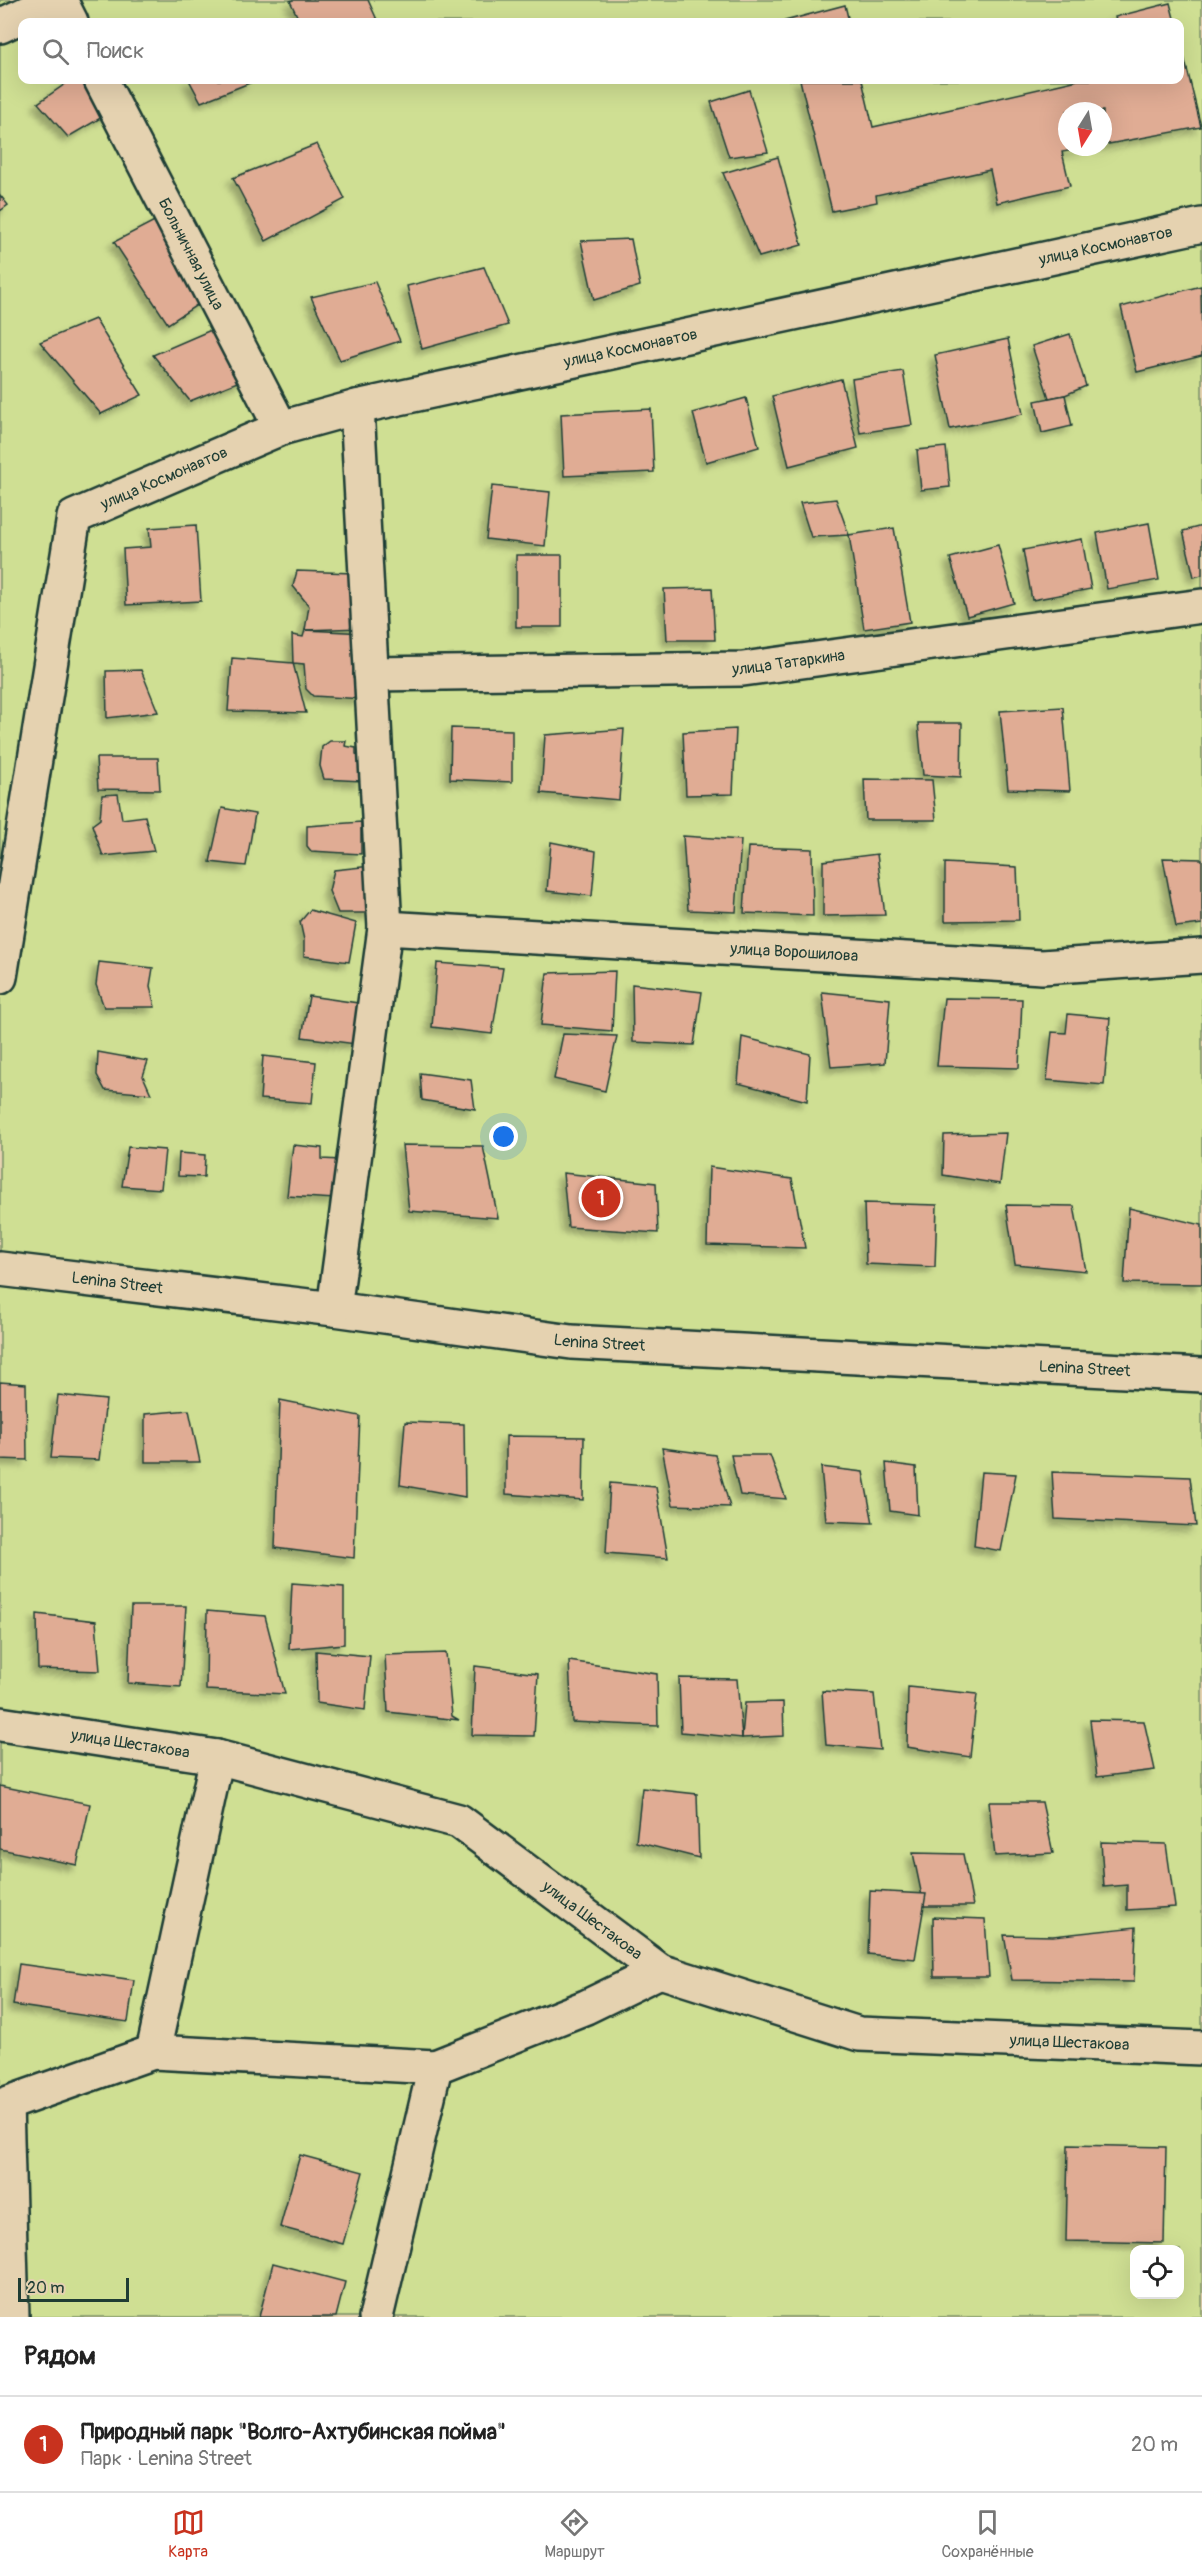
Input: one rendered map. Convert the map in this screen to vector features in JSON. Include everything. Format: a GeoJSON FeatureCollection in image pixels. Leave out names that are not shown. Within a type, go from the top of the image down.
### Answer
{"type":"FeatureCollection","features":[{"type":"Feature","properties":{"kind":"street"},"geometry":{"type":"LineString","coordinates":[[0,26],[55,0]]}},
{"type":"Feature","properties":{"kind":"street"},"geometry":{"type":"LineString","coordinates":[[60,0],[69,18]]}},
{"type":"Feature","properties":{"kind":"street","name":"Больничная улица"},"geometry":{"type":"LineString","coordinates":[[103,84],[281,428]]}},
{"type":"Feature","properties":{"kind":"street","name":"улица Космонавтов"},"geometry":{"type":"LineString","coordinates":[[0,977],[74,517],[281,428],[357,407],[1202,225]]}},
{"type":"Feature","properties":{"kind":"street"},"geometry":{"type":"LineString","coordinates":[[334,1309],[385,928],[357,407]]}},
{"type":"Feature","properties":{"kind":"street","name":"улица Татаркина"},"geometry":{"type":"LineString","coordinates":[[371,674],[743,669],[1202,606]]}},
{"type":"Feature","properties":{"kind":"street","name":"улица Ворошилова"},"geometry":{"type":"LineString","coordinates":[[385,928],[1042,967],[1202,957]]}},
{"type":"Feature","properties":{"kind":"street","name":"Lenina Street"},"geometry":{"type":"LineString","coordinates":[[0,1269],[334,1309],[571,1342],[1202,1375]]}},
{"type":"Feature","properties":{"kind":"street","name":"улица Шестакова"},"geometry":{"type":"LineString","coordinates":[[0,1724],[217,1757],[459,1821],[660,1971],[859,2034],[1202,2048]]}},
{"type":"Feature","properties":{"kind":"street"},"geometry":{"type":"LineString","coordinates":[[153,2052],[217,1757]]}},
{"type":"Feature","properties":{"kind":"street"},"geometry":{"type":"LineString","coordinates":[[12,2317],[6,2104],[153,2052],[435,2067],[586,2007],[660,1971]]}},
{"type":"Feature","properties":{"kind":"street"},"geometry":{"type":"LineString","coordinates":[[376,2317],[435,2067]]}},
{"type":"Feature","properties":{"kind":"green space"},"geometry":{"type":"Polygon","coordinates":[[[0,0],[1202,0],[1202,2317],[0,2317],[0,0]]]}},
{"type":"Feature","properties":{"kind":"building"},"geometry":{"type":"Polygon","coordinates":[[[368,0],[376,18],[298,18],[290,1],[368,0]]]}},
{"type":"Feature","properties":{"kind":"building"},"geometry":{"type":"Polygon","coordinates":[[[1170,3],[1174,18],[1115,18],[1170,3]]]}},
{"type":"Feature","properties":{"kind":"building"},"geometry":{"type":"Polygon","coordinates":[[[845,5],[848,18],[796,18],[845,5]]]}},
{"type":"Feature","properties":{"kind":"building"},"geometry":{"type":"Polygon","coordinates":[[[1184,57],[1201,127],[1112,143],[1112,102],[1058,102],[1058,156],[1063,156],[1070,186],[997,203],[990,170],[876,195],[877,202],[832,211],[801,84],[863,84],[873,127],[1061,84],[1184,84],[1184,57]]]}},
{"type":"Feature","properties":{"kind":"building"},"geometry":{"type":"Polygon","coordinates":[[[65,84],[103,84],[116,109],[68,137],[38,103],[65,84]]]}},
{"type":"Feature","properties":{"kind":"building"},"geometry":{"type":"Polygon","coordinates":[[[191,84],[247,84],[201,102],[191,84]]]}},
{"type":"Feature","properties":{"kind":"building"},"geometry":{"type":"Polygon","coordinates":[[[749,90],[768,152],[729,157],[711,102],[749,90]]]}},
{"type":"Feature","properties":{"kind":"building"},"geometry":{"type":"Polygon","coordinates":[[[317,144],[345,199],[266,241],[233,178],[317,144]]]}},
{"type":"Feature","properties":{"kind":"building"},"geometry":{"type":"Polygon","coordinates":[[[778,157],[802,245],[759,257],[723,173],[778,157]]]}},
{"type":"Feature","properties":{"kind":"building"},"geometry":{"type":"Polygon","coordinates":[[[0,195],[8,205],[0,211],[0,195]]]}},
{"type":"Feature","properties":{"kind":"building"},"geometry":{"type":"Polygon","coordinates":[[[162,217],[206,299],[168,324],[114,242],[162,217]]]}},
{"type":"Feature","properties":{"kind":"building"},"geometry":{"type":"Polygon","coordinates":[[[631,239],[640,286],[594,300],[581,241],[631,239]]]}},
{"type":"Feature","properties":{"kind":"building"},"geometry":{"type":"Polygon","coordinates":[[[484,267],[508,325],[422,349],[407,286],[484,267]]]}},
{"type":"Feature","properties":{"kind":"building"},"geometry":{"type":"Polygon","coordinates":[[[375,282],[400,341],[340,360],[311,297],[375,282]]]}},
{"type":"Feature","properties":{"kind":"building"},"geometry":{"type":"Polygon","coordinates":[[[1201,286],[1202,356],[1137,372],[1121,307],[1201,286]]]}},
{"type":"Feature","properties":{"kind":"building"},"geometry":{"type":"Polygon","coordinates":[[[95,319],[142,395],[101,414],[40,342],[95,319]]]}},
{"type":"Feature","properties":{"kind":"building"},"geometry":{"type":"Polygon","coordinates":[[[211,330],[245,379],[190,401],[153,355],[211,330]]]}},
{"type":"Feature","properties":{"kind":"building"},"geometry":{"type":"Polygon","coordinates":[[[1070,334],[1086,386],[1065,395],[1049,398],[1032,346],[1070,334]]]}},
{"type":"Feature","properties":{"kind":"building"},"geometry":{"type":"Polygon","coordinates":[[[1008,339],[1023,414],[950,429],[935,355],[1008,339]]]}},
{"type":"Feature","properties":{"kind":"building"},"geometry":{"type":"Polygon","coordinates":[[[903,371],[912,425],[860,433],[852,379],[903,371]]]}},
{"type":"Feature","properties":{"kind":"building"},"geometry":{"type":"Polygon","coordinates":[[[841,379],[858,448],[789,466],[772,396],[841,379]]]}},
{"type":"Feature","properties":{"kind":"building"},"geometry":{"type":"Polygon","coordinates":[[[1065,395],[1072,426],[1042,433],[1035,401],[1065,395]]]}},
{"type":"Feature","properties":{"kind":"building"},"geometry":{"type":"Polygon","coordinates":[[[746,398],[759,447],[706,462],[693,413],[746,398]]]}},
{"type":"Feature","properties":{"kind":"building"},"geometry":{"type":"Polygon","coordinates":[[[651,409],[654,472],[564,476],[561,414],[651,409]]]}},
{"type":"Feature","properties":{"kind":"building"},"geometry":{"type":"Polygon","coordinates":[[[946,447],[950,487],[921,490],[917,450],[946,447]]]}},
{"type":"Feature","properties":{"kind":"building"},"geometry":{"type":"Polygon","coordinates":[[[492,486],[550,492],[545,546],[486,539],[492,486]]]}},
{"type":"Feature","properties":{"kind":"building"},"geometry":{"type":"Polygon","coordinates":[[[836,499],[849,535],[811,537],[800,503],[836,499]]]}},
{"type":"Feature","properties":{"kind":"building"},"geometry":{"type":"Polygon","coordinates":[[[1149,523],[1159,580],[1107,589],[1097,533],[1149,523]]]}},
{"type":"Feature","properties":{"kind":"building"},"geometry":{"type":"Polygon","coordinates":[[[196,525],[201,601],[126,605],[123,549],[151,547],[149,528],[196,525]]]}},
{"type":"Feature","properties":{"kind":"building"},"geometry":{"type":"Polygon","coordinates":[[[1202,526],[1202,575],[1194,577],[1183,531],[1202,526]]]}},
{"type":"Feature","properties":{"kind":"building"},"geometry":{"type":"Polygon","coordinates":[[[894,528],[910,622],[864,629],[849,535],[894,528]]]}},
{"type":"Feature","properties":{"kind":"building"},"geometry":{"type":"Polygon","coordinates":[[[1082,539],[1091,589],[1032,600],[1023,550],[1082,539]]]}},
{"type":"Feature","properties":{"kind":"building"},"geometry":{"type":"Polygon","coordinates":[[[998,545],[1014,603],[967,616],[950,558],[998,545]]]}},
{"type":"Feature","properties":{"kind":"building"},"geometry":{"type":"Polygon","coordinates":[[[516,555],[562,555],[562,627],[516,627],[516,555]]]}},
{"type":"Feature","properties":{"kind":"building"},"geometry":{"type":"Polygon","coordinates":[[[297,571],[353,573],[361,628],[305,630],[309,606],[293,586],[297,571]]]}},
{"type":"Feature","properties":{"kind":"building"},"geometry":{"type":"Polygon","coordinates":[[[712,588],[715,640],[667,640],[664,589],[712,588]]]}},
{"type":"Feature","properties":{"kind":"building"},"geometry":{"type":"Polygon","coordinates":[[[305,630],[366,633],[364,699],[313,696],[306,689],[304,664],[293,663],[292,635],[303,637],[305,630]]]}},
{"type":"Feature","properties":{"kind":"building"},"geometry":{"type":"Polygon","coordinates":[[[232,658],[293,663],[306,713],[228,711],[232,658]]]}},
{"type":"Feature","properties":{"kind":"building"},"geometry":{"type":"Polygon","coordinates":[[[141,670],[158,712],[107,718],[106,671],[141,670]]]}},
{"type":"Feature","properties":{"kind":"building"},"geometry":{"type":"Polygon","coordinates":[[[1063,707],[1070,791],[1008,789],[1000,711],[1063,707]]]}},
{"type":"Feature","properties":{"kind":"building"},"geometry":{"type":"Polygon","coordinates":[[[918,723],[962,723],[961,777],[923,775],[918,723]]]}},
{"type":"Feature","properties":{"kind":"building"},"geometry":{"type":"Polygon","coordinates":[[[451,728],[512,730],[512,782],[450,779],[451,728]]]}},
{"type":"Feature","properties":{"kind":"building"},"geometry":{"type":"Polygon","coordinates":[[[624,729],[619,800],[541,793],[545,735],[624,729]]]}},
{"type":"Feature","properties":{"kind":"building"},"geometry":{"type":"Polygon","coordinates":[[[736,729],[733,794],[686,795],[683,732],[736,729]]]}},
{"type":"Feature","properties":{"kind":"building"},"geometry":{"type":"Polygon","coordinates":[[[330,741],[346,741],[345,746],[356,748],[356,754],[362,757],[362,781],[324,779],[320,766],[322,747],[330,741]]]}},
{"type":"Feature","properties":{"kind":"building"},"geometry":{"type":"Polygon","coordinates":[[[96,758],[158,758],[160,790],[98,789],[96,758]]]}},
{"type":"Feature","properties":{"kind":"building"},"geometry":{"type":"Polygon","coordinates":[[[864,779],[932,780],[936,820],[866,820],[864,779]]]}},
{"type":"Feature","properties":{"kind":"building"},"geometry":{"type":"Polygon","coordinates":[[[118,794],[122,819],[145,816],[154,851],[103,856],[92,825],[100,819],[102,795],[118,794]]]}},
{"type":"Feature","properties":{"kind":"building"},"geometry":{"type":"Polygon","coordinates":[[[222,808],[255,814],[246,866],[210,862],[222,808]]]}},
{"type":"Feature","properties":{"kind":"building"},"geometry":{"type":"Polygon","coordinates":[[[361,822],[361,854],[311,851],[307,846],[307,826],[361,822]]]}},
{"type":"Feature","properties":{"kind":"building"},"geometry":{"type":"Polygon","coordinates":[[[683,836],[741,840],[736,912],[688,910],[683,836]]]}},
{"type":"Feature","properties":{"kind":"building"},"geometry":{"type":"Polygon","coordinates":[[[551,842],[596,851],[592,896],[547,891],[551,842]]]}},
{"type":"Feature","properties":{"kind":"building"},"geometry":{"type":"Polygon","coordinates":[[[748,847],[812,849],[813,916],[744,913],[748,847]]]}},
{"type":"Feature","properties":{"kind":"building"},"geometry":{"type":"Polygon","coordinates":[[[877,854],[885,915],[823,916],[823,861],[877,854]]]}},
{"type":"Feature","properties":{"kind":"building"},"geometry":{"type":"Polygon","coordinates":[[[1163,858],[1202,859],[1202,924],[1176,927],[1163,858]]]}},
{"type":"Feature","properties":{"kind":"building"},"geometry":{"type":"Polygon","coordinates":[[[945,863],[1017,867],[1019,920],[945,921],[945,863]]]}},
{"type":"Feature","properties":{"kind":"building"},"geometry":{"type":"Polygon","coordinates":[[[371,866],[373,913],[338,913],[329,891],[334,870],[371,866]]]}},
{"type":"Feature","properties":{"kind":"building"},"geometry":{"type":"Polygon","coordinates":[[[310,910],[356,923],[349,962],[304,956],[304,940],[300,922],[310,910]]]}},
{"type":"Feature","properties":{"kind":"building"},"geometry":{"type":"Polygon","coordinates":[[[99,962],[153,968],[150,986],[155,1007],[104,1007],[96,985],[99,962]]]}},
{"type":"Feature","properties":{"kind":"building"},"geometry":{"type":"Polygon","coordinates":[[[437,963],[503,968],[492,1034],[432,1027],[437,963]]]}},
{"type":"Feature","properties":{"kind":"building"},"geometry":{"type":"Polygon","coordinates":[[[615,971],[612,1031],[541,1025],[547,973],[615,971]]]}},
{"type":"Feature","properties":{"kind":"building"},"geometry":{"type":"Polygon","coordinates":[[[632,984],[702,992],[694,1045],[633,1042],[632,984]]]}},
{"type":"Feature","properties":{"kind":"building"},"geometry":{"type":"Polygon","coordinates":[[[822,992],[890,999],[885,1063],[831,1067],[822,992]]]}},
{"type":"Feature","properties":{"kind":"building"},"geometry":{"type":"Polygon","coordinates":[[[309,996],[365,1004],[356,1044],[302,1037],[309,996]]]}},
{"type":"Feature","properties":{"kind":"building"},"geometry":{"type":"Polygon","coordinates":[[[944,998],[1022,999],[1019,1068],[937,1066],[944,998]]]}},
{"type":"Feature","properties":{"kind":"building"},"geometry":{"type":"Polygon","coordinates":[[[1068,1014],[1110,1018],[1104,1085],[1047,1080],[1052,1032],[1066,1033],[1068,1014]]]}},
{"type":"Feature","properties":{"kind":"building"},"geometry":{"type":"Polygon","coordinates":[[[563,1034],[617,1036],[605,1091],[554,1079],[563,1034]]]}},
{"type":"Feature","properties":{"kind":"building"},"geometry":{"type":"Polygon","coordinates":[[[742,1037],[810,1054],[807,1101],[738,1083],[742,1037]]]}},
{"type":"Feature","properties":{"kind":"building"},"geometry":{"type":"Polygon","coordinates":[[[98,1052],[148,1061],[143,1076],[151,1094],[105,1090],[97,1075],[98,1052]]]}},
{"type":"Feature","properties":{"kind":"building"},"geometry":{"type":"Polygon","coordinates":[[[263,1056],[316,1062],[312,1103],[260,1099],[263,1056]]]}},
{"type":"Feature","properties":{"kind":"building"},"geometry":{"type":"Polygon","coordinates":[[[420,1073],[471,1080],[475,1109],[422,1100],[420,1073]]]}},
{"type":"Feature","properties":{"kind":"building"},"geometry":{"type":"Polygon","coordinates":[[[1006,1133],[1000,1184],[943,1175],[944,1135],[1006,1133]]]}},
{"type":"Feature","properties":{"kind":"building"},"geometry":{"type":"Polygon","coordinates":[[[293,1145],[322,1148],[322,1159],[341,1160],[335,1199],[287,1196],[293,1145]]]}},
{"type":"Feature","properties":{"kind":"building"},"geometry":{"type":"Polygon","coordinates":[[[402,1145],[483,1146],[498,1218],[409,1211],[402,1145]]]}},
{"type":"Feature","properties":{"kind":"building"},"geometry":{"type":"Polygon","coordinates":[[[128,1147],[165,1150],[161,1189],[122,1186],[128,1147]]]}},
{"type":"Feature","properties":{"kind":"building"},"geometry":{"type":"Polygon","coordinates":[[[179,1153],[205,1155],[204,1177],[178,1176],[179,1153]]]}},
{"type":"Feature","properties":{"kind":"building"},"geometry":{"type":"Polygon","coordinates":[[[709,1167],[792,1179],[805,1248],[707,1245],[709,1167]]]}},
{"type":"Feature","properties":{"kind":"building"},"geometry":{"type":"Polygon","coordinates":[[[563,1173],[656,1183],[658,1233],[568,1227],[563,1173]]]}},
{"type":"Feature","properties":{"kind":"building"},"geometry":{"type":"Polygon","coordinates":[[[864,1203],[937,1205],[935,1267],[866,1264],[864,1203]]]}},
{"type":"Feature","properties":{"kind":"building"},"geometry":{"type":"Polygon","coordinates":[[[1006,1205],[1074,1206],[1086,1271],[1015,1264],[1006,1205]]]}},
{"type":"Feature","properties":{"kind":"building"},"geometry":{"type":"Polygon","coordinates":[[[1129,1208],[1202,1225],[1202,1284],[1124,1283],[1129,1208]]]}},
{"type":"Feature","properties":{"kind":"building"},"geometry":{"type":"Polygon","coordinates":[[[0,1382],[26,1384],[27,1460],[0,1459],[0,1382]]]}},
{"type":"Feature","properties":{"kind":"building"},"geometry":{"type":"Polygon","coordinates":[[[58,1395],[106,1400],[99,1460],[51,1458],[58,1395]]]}},
{"type":"Feature","properties":{"kind":"building"},"geometry":{"type":"Polygon","coordinates":[[[280,1400],[360,1416],[354,1558],[275,1548],[280,1400]]]}},
{"type":"Feature","properties":{"kind":"building"},"geometry":{"type":"Polygon","coordinates":[[[189,1410],[200,1462],[145,1462],[145,1414],[189,1410]]]}},
{"type":"Feature","properties":{"kind":"building"},"geometry":{"type":"Polygon","coordinates":[[[405,1422],[464,1424],[465,1497],[400,1485],[405,1422]]]}},
{"type":"Feature","properties":{"kind":"building"},"geometry":{"type":"Polygon","coordinates":[[[506,1436],[584,1437],[583,1500],[506,1494],[506,1436]]]}},
{"type":"Feature","properties":{"kind":"building"},"geometry":{"type":"Polygon","coordinates":[[[662,1448],[715,1455],[730,1507],[673,1505],[662,1448]]]}},
{"type":"Feature","properties":{"kind":"building"},"geometry":{"type":"Polygon","coordinates":[[[731,1455],[770,1455],[786,1499],[740,1495],[731,1455]]]}},
{"type":"Feature","properties":{"kind":"building"},"geometry":{"type":"Polygon","coordinates":[[[886,1463],[916,1467],[918,1515],[890,1511],[886,1463]]]}},
{"type":"Feature","properties":{"kind":"building"},"geometry":{"type":"Polygon","coordinates":[[[821,1467],[863,1472],[873,1523],[826,1521],[821,1467]]]}},
{"type":"Feature","properties":{"kind":"building"},"geometry":{"type":"Polygon","coordinates":[[[981,1472],[1016,1474],[1001,1551],[974,1546],[981,1472]]]}},
{"type":"Feature","properties":{"kind":"building"},"geometry":{"type":"Polygon","coordinates":[[[1052,1472],[1190,1477],[1196,1526],[1055,1519],[1052,1472]]]}},
{"type":"Feature","properties":{"kind":"building"},"geometry":{"type":"Polygon","coordinates":[[[610,1483],[656,1487],[668,1558],[606,1553],[610,1483]]]}},
{"type":"Feature","properties":{"kind":"building"},"geometry":{"type":"Polygon","coordinates":[[[292,1583],[344,1587],[344,1644],[289,1649],[292,1583]]]}},
{"type":"Feature","properties":{"kind":"building"},"geometry":{"type":"Polygon","coordinates":[[[131,1606],[186,1606],[181,1687],[128,1683],[131,1606]]]}},
{"type":"Feature","properties":{"kind":"building"},"geometry":{"type":"Polygon","coordinates":[[[207,1611],[265,1616],[285,1694],[206,1690],[207,1611]]]}},
{"type":"Feature","properties":{"kind":"building"},"geometry":{"type":"Polygon","coordinates":[[[37,1614],[96,1621],[100,1671],[38,1669],[37,1614]]]}},
{"type":"Feature","properties":{"kind":"building"},"geometry":{"type":"Polygon","coordinates":[[[316,1651],[370,1656],[365,1710],[317,1703],[316,1651]]]}},
{"type":"Feature","properties":{"kind":"building"},"geometry":{"type":"Polygon","coordinates":[[[446,1653],[452,1716],[459,1720],[388,1712],[385,1655],[446,1653]]]}},
{"type":"Feature","properties":{"kind":"building"},"geometry":{"type":"Polygon","coordinates":[[[569,1661],[657,1674],[658,1726],[572,1722],[569,1661]]]}},
{"type":"Feature","properties":{"kind":"building"},"geometry":{"type":"Polygon","coordinates":[[[475,1666],[538,1674],[534,1736],[472,1735],[475,1666]]]}},
{"type":"Feature","properties":{"kind":"building"},"geometry":{"type":"Polygon","coordinates":[[[679,1678],[737,1679],[742,1738],[681,1732],[679,1678]]]}},
{"type":"Feature","properties":{"kind":"building"},"geometry":{"type":"Polygon","coordinates":[[[908,1687],[977,1694],[970,1757],[907,1747],[908,1687]]]}},
{"type":"Feature","properties":{"kind":"building"},"geometry":{"type":"Polygon","coordinates":[[[822,1691],[874,1694],[880,1750],[826,1745],[822,1691]]]}},
{"type":"Feature","properties":{"kind":"building"},"geometry":{"type":"Polygon","coordinates":[[[783,1702],[784,1736],[742,1738],[745,1703],[783,1702]]]}},
{"type":"Feature","properties":{"kind":"building"},"geometry":{"type":"Polygon","coordinates":[[[1090,1720],[1144,1721],[1155,1770],[1097,1777],[1090,1720]]]}},
{"type":"Feature","properties":{"kind":"building"},"geometry":{"type":"Polygon","coordinates":[[[0,1786],[90,1804],[77,1865],[0,1849],[0,1786]]]}},
{"type":"Feature","properties":{"kind":"building"},"geometry":{"type":"Polygon","coordinates":[[[642,1788],[697,1794],[699,1858],[636,1842],[642,1788]]]}},
{"type":"Feature","properties":{"kind":"building"},"geometry":{"type":"Polygon","coordinates":[[[989,1802],[1042,1802],[1053,1853],[995,1856],[989,1802]]]}},
{"type":"Feature","properties":{"kind":"building"},"geometry":{"type":"Polygon","coordinates":[[[1101,1842],[1166,1844],[1175,1907],[1127,1910],[1127,1885],[1104,1887],[1101,1842]]]}},
{"type":"Feature","properties":{"kind":"building"},"geometry":{"type":"Polygon","coordinates":[[[913,1853],[963,1854],[973,1906],[924,1906],[913,1853]]]}},
{"type":"Feature","properties":{"kind":"building"},"geometry":{"type":"Polygon","coordinates":[[[870,1891],[926,1894],[915,1959],[868,1954],[870,1891]]]}},
{"type":"Feature","properties":{"kind":"building"},"geometry":{"type":"Polygon","coordinates":[[[933,1917],[985,1919],[989,1977],[934,1977],[933,1917]]]}},
{"type":"Feature","properties":{"kind":"building"},"geometry":{"type":"Polygon","coordinates":[[[1136,1927],[1134,1982],[1012,1980],[1004,1935],[1053,1936],[1136,1927]]]}},
{"type":"Feature","properties":{"kind":"building"},"geometry":{"type":"Polygon","coordinates":[[[19,1964],[134,1980],[128,2022],[13,2005],[19,1964]]]}},
{"type":"Feature","properties":{"kind":"building"},"geometry":{"type":"Polygon","coordinates":[[[1068,2145],[1166,2147],[1164,2243],[1066,2241],[1068,2145]]]}},
{"type":"Feature","properties":{"kind":"building"},"geometry":{"type":"Polygon","coordinates":[[[300,2155],[363,2172],[343,2244],[280,2227],[300,2155]]]}},
{"type":"Feature","properties":{"kind":"building"},"geometry":{"type":"Polygon","coordinates":[[[273,2263],[345,2282],[336,2317],[259,2317],[273,2263]]]}},
{"type":"Feature","properties":{"kind":"place","name":"Природный парк \"Волго-Ахтубинская пойма\""},"geometry":{"type":"Point","coordinates":[601,1198]}}]}
